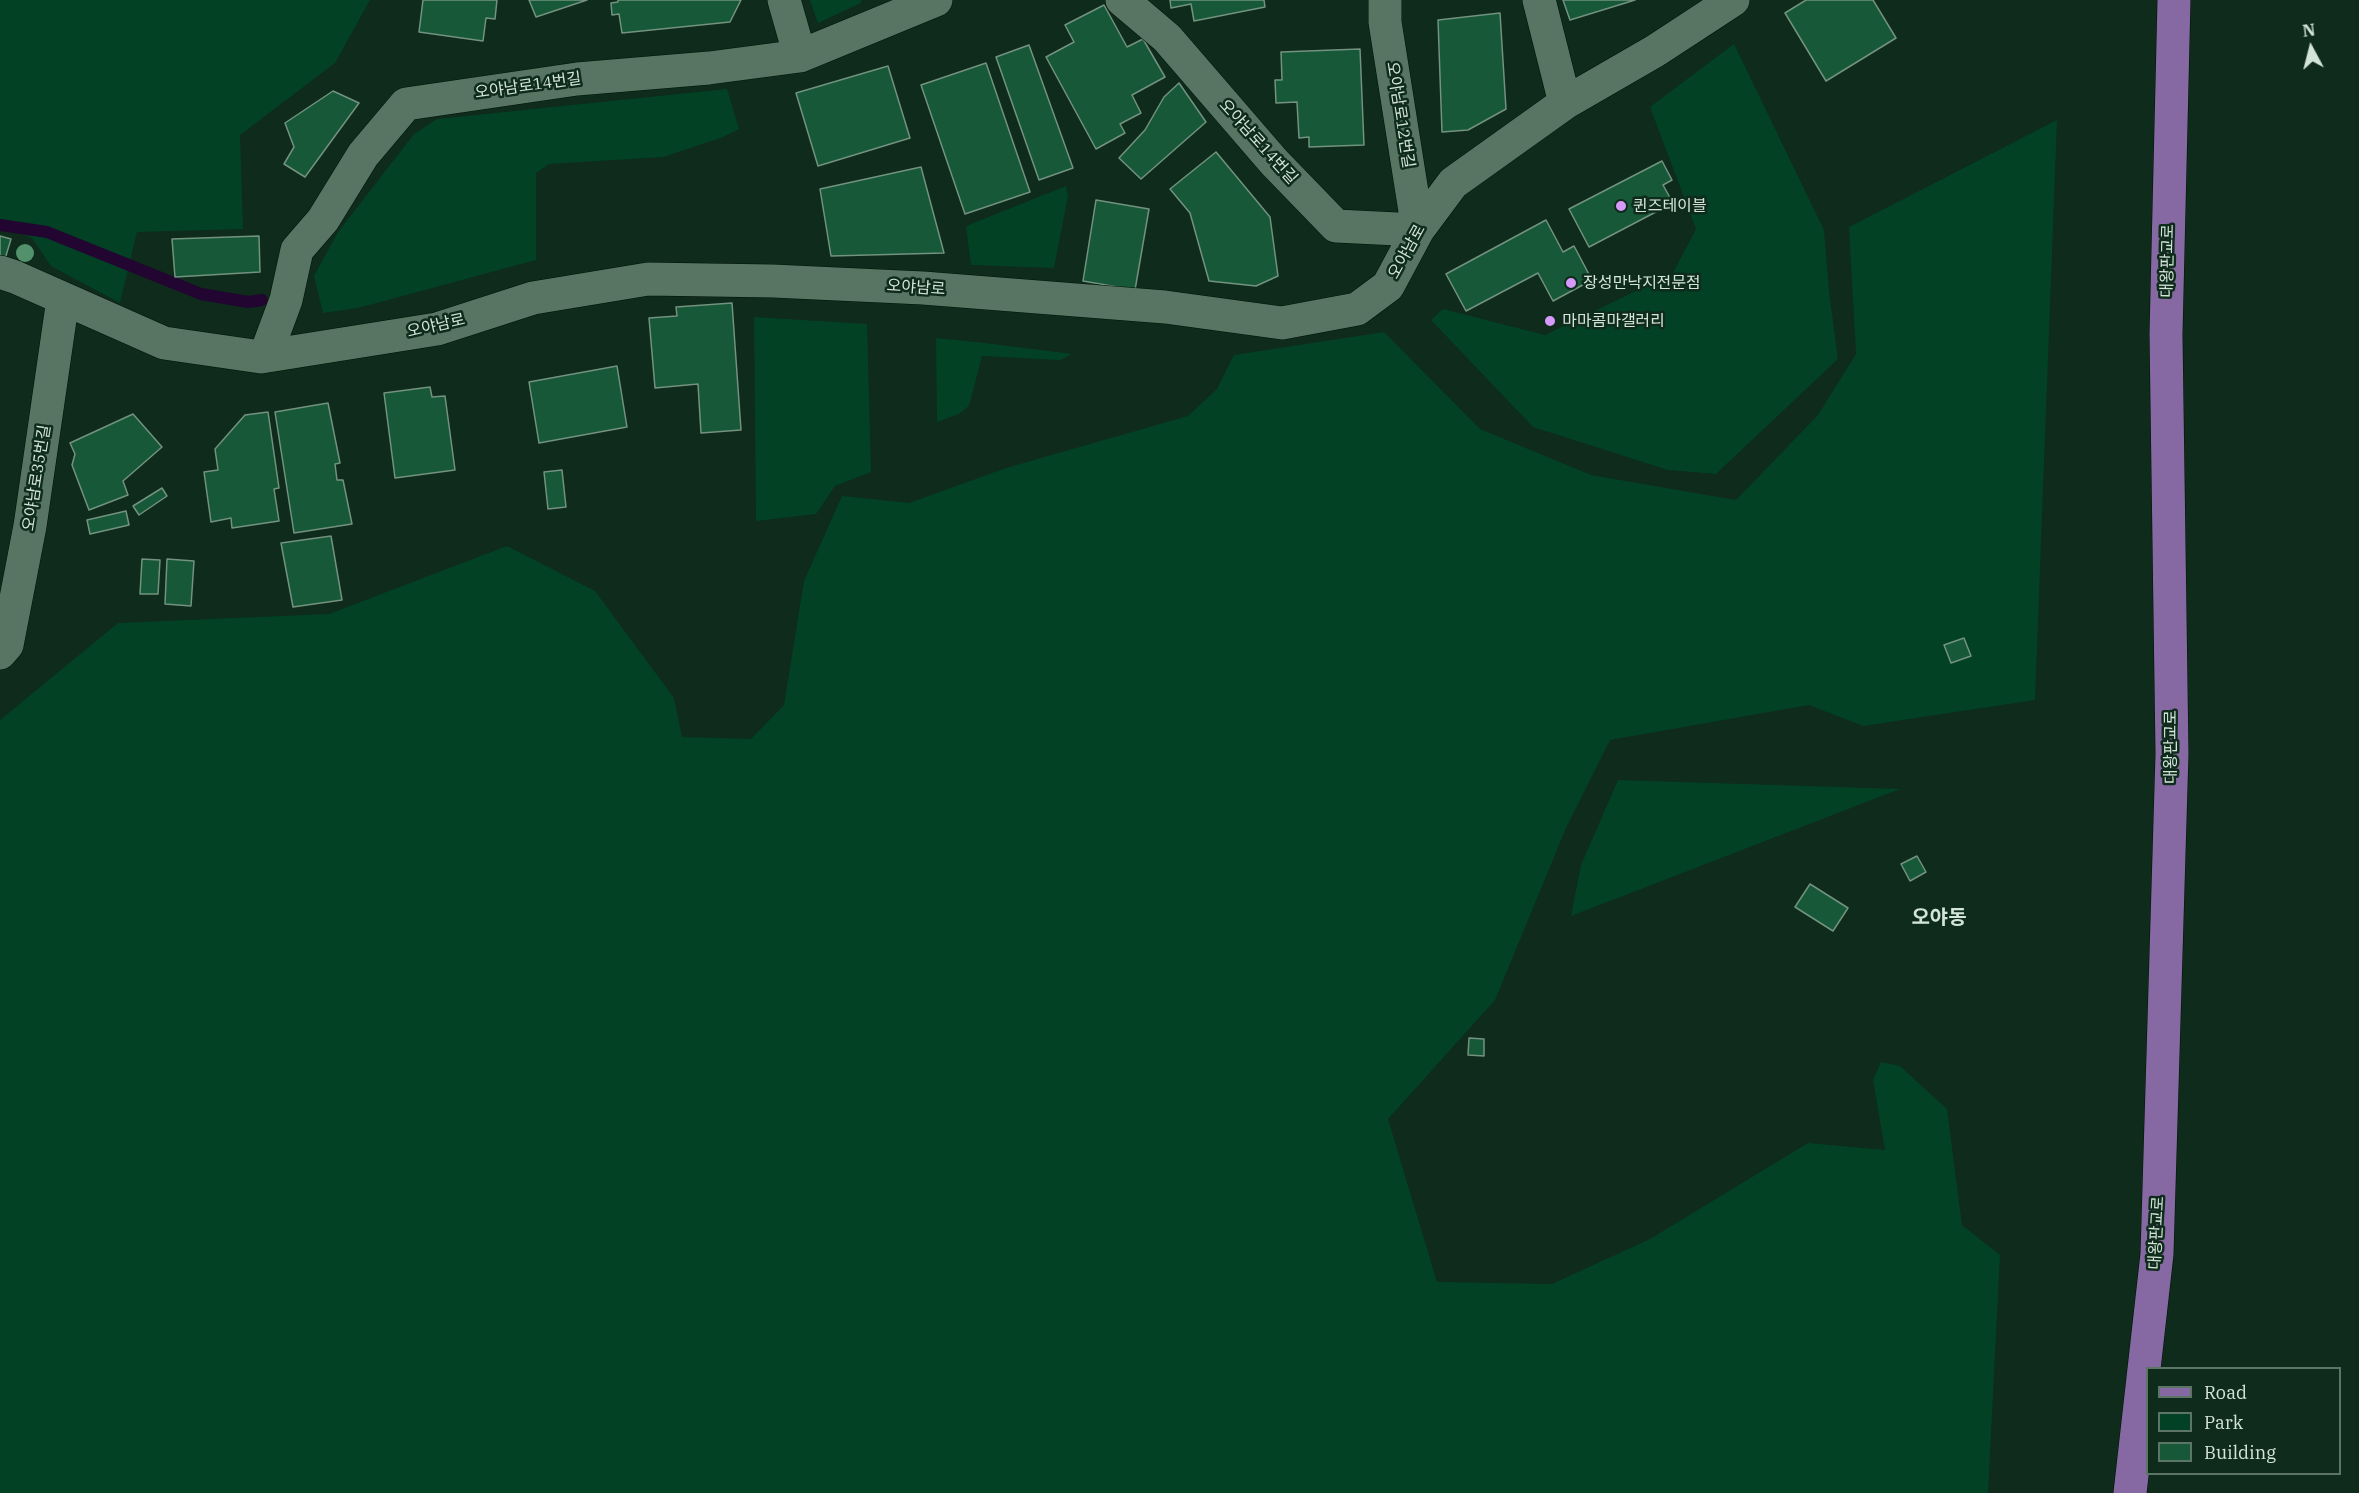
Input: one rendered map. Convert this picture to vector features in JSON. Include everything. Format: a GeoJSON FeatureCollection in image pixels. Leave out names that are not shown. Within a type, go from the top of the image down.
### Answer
{"type":"FeatureCollection","features":[{"type":"Feature","properties":{"kind":"main road","name":"대왕판교로"},"geometry":{"type":"LineString","coordinates":[[2130,1493],[2157,1254],[2172,754],[2166,334],[2174,0]]}},
{"type":"Feature","properties":{"kind":"street"},"geometry":{"type":"LineString","coordinates":[[784,0],[800,56]]}},
{"type":"Feature","properties":{"kind":"street","name":"오야남로14번길"},"geometry":{"type":"LineString","coordinates":[[261,357],[267,351],[286,300],[297,250],[323,220],[363,155],[406,104],[577,79],[709,68],[800,56],[936,0]]}},
{"type":"Feature","properties":{"kind":"street","name":"오야남로14번길"},"geometry":{"type":"LineString","coordinates":[[1122,0],[1167,38],[1274,162],[1336,226],[1418,230]]}},
{"type":"Feature","properties":{"kind":"street","name":"오야남로12번길"},"geometry":{"type":"LineString","coordinates":[[1384,0],[1385,22],[1418,230]]}},
{"type":"Feature","properties":{"kind":"street"},"geometry":{"type":"LineString","coordinates":[[1539,0],[1565,103]]}},
{"type":"Feature","properties":{"kind":"street","name":"오야남로"},"geometry":{"type":"LineString","coordinates":[[0,272],[164,343],[261,357],[437,329],[534,298],[648,279],[773,281],[923,288],[1165,307],[1282,323],[1357,309],[1388,286],[1418,230],[1453,183],[1565,103],[1664,46],[1733,0]]}},
{"type":"Feature","properties":{"kind":"street","name":"오야남로35번길"},"geometry":{"type":"LineString","coordinates":[[0,653],[7,645],[30,526],[63,299]]}},
{"type":"Feature","properties":{"kind":"green space"},"geometry":{"type":"Polygon","coordinates":[[[0,0],[370,0],[335,63],[240,135],[243,229],[137,232],[120,303],[51,266],[32,238],[0,226],[0,0]]]}},
{"type":"Feature","properties":{"kind":"green space"},"geometry":{"type":"Polygon","coordinates":[[[810,0],[861,0],[861,3],[818,23],[810,0]]]}},
{"type":"Feature","properties":{"kind":"green space"},"geometry":{"type":"Polygon","coordinates":[[[1734,44],[1824,230],[1838,359],[1716,474],[1668,470],[1533,427],[1431,320],[1443,309],[1545,335],[1673,273],[1696,229],[1650,107],[1734,44]]]}},
{"type":"Feature","properties":{"kind":"green space"},"geometry":{"type":"Polygon","coordinates":[[[727,89],[739,129],[723,137],[663,157],[549,164],[536,173],[536,260],[358,308],[323,313],[314,276],[338,232],[414,134],[437,119],[727,89]]]}},
{"type":"Feature","properties":{"kind":"green space"},"geometry":{"type":"Polygon","coordinates":[[[2057,120],[2035,700],[1863,726],[1809,705],[1610,740],[1566,828],[1495,1000],[1388,1119],[1437,1282],[1552,1284],[1650,1239],[1808,1143],[1885,1150],[1873,1080],[1881,1062],[1900,1066],[1947,1109],[1962,1225],[2000,1255],[1988,1493],[0,1493],[0,720],[118,623],[329,614],[507,546],[595,591],[674,698],[682,737],[751,739],[784,705],[804,581],[842,496],[909,503],[1006,468],[1188,416],[1217,389],[1234,355],[1384,332],[1480,429],[1591,475],[1736,500],[1818,415],[1856,354],[1849,227],[2057,120]]]}},
{"type":"Feature","properties":{"kind":"green space"},"geometry":{"type":"Polygon","coordinates":[[[1066,186],[1068,196],[1054,268],[971,265],[966,226],[1066,186]]]}},
{"type":"Feature","properties":{"kind":"green space"},"geometry":{"type":"Polygon","coordinates":[[[754,317],[867,324],[871,472],[835,486],[816,514],[756,521],[754,317]]]}},
{"type":"Feature","properties":{"kind":"green space"},"geometry":{"type":"Polygon","coordinates":[[[936,338],[1072,354],[1060,360],[982,356],[969,406],[959,414],[937,422],[936,338]]]}},
{"type":"Feature","properties":{"kind":"green space"},"geometry":{"type":"Polygon","coordinates":[[[1618,780],[1900,789],[1571,916],[1581,865],[1618,780]]]}},
{"type":"Feature","properties":{"kind":"building"},"geometry":{"type":"Polygon","coordinates":[[[423,0],[497,0],[495,19],[486,18],[483,41],[419,32],[423,0]]]}},
{"type":"Feature","properties":{"kind":"building"},"geometry":{"type":"Polygon","coordinates":[[[529,0],[587,0],[536,17],[529,0]]]}},
{"type":"Feature","properties":{"kind":"building"},"geometry":{"type":"Polygon","coordinates":[[[618,0],[741,0],[730,22],[622,33],[619,14],[612,15],[611,3],[618,2],[618,0]]]}},
{"type":"Feature","properties":{"kind":"building"},"geometry":{"type":"Polygon","coordinates":[[[1170,0],[1264,0],[1265,7],[1194,21],[1191,4],[1171,8],[1170,0]]]}},
{"type":"Feature","properties":{"kind":"building"},"geometry":{"type":"Polygon","coordinates":[[[1563,0],[1635,0],[1570,20],[1563,0]]]}},
{"type":"Feature","properties":{"kind":"building"},"geometry":{"type":"Polygon","coordinates":[[[1806,0],[1873,0],[1896,38],[1826,81],[1785,13],[1806,0]]]}},
{"type":"Feature","properties":{"kind":"building"},"geometry":{"type":"Polygon","coordinates":[[[1104,5],[1127,47],[1143,39],[1165,77],[1132,95],[1141,113],[1120,124],[1125,133],[1096,149],[1046,57],[1074,42],[1065,25],[1104,5]]]}},
{"type":"Feature","properties":{"kind":"building"},"geometry":{"type":"Polygon","coordinates":[[[1500,13],[1506,109],[1468,130],[1442,132],[1438,20],[1500,13]]]}},
{"type":"Feature","properties":{"kind":"building"},"geometry":{"type":"Polygon","coordinates":[[[1029,45],[1073,168],[1039,180],[996,57],[1029,45]]]}},
{"type":"Feature","properties":{"kind":"building"},"geometry":{"type":"Polygon","coordinates":[[[1360,49],[1364,145],[1309,147],[1309,137],[1299,138],[1297,102],[1276,103],[1275,80],[1282,80],[1281,52],[1360,49]]]}},
{"type":"Feature","properties":{"kind":"building"},"geometry":{"type":"Polygon","coordinates":[[[986,63],[1030,192],[965,214],[921,85],[986,63]]]}},
{"type":"Feature","properties":{"kind":"building"},"geometry":{"type":"Polygon","coordinates":[[[888,66],[910,138],[818,166],[796,93],[888,66]]]}},
{"type":"Feature","properties":{"kind":"building"},"geometry":{"type":"Polygon","coordinates":[[[1179,83],[1206,122],[1141,179],[1119,158],[1145,130],[1164,97],[1179,83]]]}},
{"type":"Feature","properties":{"kind":"building"},"geometry":{"type":"Polygon","coordinates":[[[333,91],[359,103],[305,177],[284,164],[294,147],[285,123],[333,91]]]}},
{"type":"Feature","properties":{"kind":"building"},"geometry":{"type":"Polygon","coordinates":[[[1216,152],[1270,217],[1278,276],[1256,286],[1209,281],[1190,213],[1170,189],[1216,152]]]}},
{"type":"Feature","properties":{"kind":"building","name":"퀸즈테이블"},"geometry":{"type":"Polygon","coordinates":[[[1662,161],[1672,180],[1663,185],[1673,203],[1589,247],[1569,209],[1662,161]]]}},
{"type":"Feature","properties":{"kind":"building"},"geometry":{"type":"Polygon","coordinates":[[[921,167],[944,253],[831,256],[820,189],[921,167]]]}},
{"type":"Feature","properties":{"kind":"building"},"geometry":{"type":"Polygon","coordinates":[[[1096,200],[1149,209],[1135,290],[1083,281],[1096,200]]]}},
{"type":"Feature","properties":{"kind":"building"},"geometry":{"type":"Polygon","coordinates":[[[1546,220],[1563,252],[1574,246],[1592,280],[1553,301],[1538,273],[1466,311],[1446,274],[1546,220]]]}},
{"type":"Feature","properties":{"kind":"building"},"geometry":{"type":"Polygon","coordinates":[[[0,236],[11,239],[5,259],[0,258],[0,236]]]}},
{"type":"Feature","properties":{"kind":"building"},"geometry":{"type":"Polygon","coordinates":[[[259,236],[260,272],[175,277],[172,239],[259,236]]]}},
{"type":"Feature","properties":{"kind":"building"},"geometry":{"type":"Polygon","coordinates":[[[732,303],[741,430],[701,433],[698,384],[655,388],[649,318],[677,316],[676,307],[732,303]]]}},
{"type":"Feature","properties":{"kind":"building"},"geometry":{"type":"Polygon","coordinates":[[[617,366],[627,427],[539,443],[529,382],[617,366]]]}},
{"type":"Feature","properties":{"kind":"building"},"geometry":{"type":"Polygon","coordinates":[[[430,387],[432,397],[445,396],[455,470],[395,478],[384,393],[430,387]]]}},
{"type":"Feature","properties":{"kind":"building"},"geometry":{"type":"Polygon","coordinates":[[[328,403],[340,463],[335,464],[337,480],[343,480],[352,524],[294,533],[275,412],[328,403]]]}},
{"type":"Feature","properties":{"kind":"building"},"geometry":{"type":"Polygon","coordinates":[[[268,412],[279,488],[274,489],[279,521],[232,528],[231,518],[211,522],[204,472],[218,470],[215,449],[245,415],[268,412]]]}},
{"type":"Feature","properties":{"kind":"building"},"geometry":{"type":"Polygon","coordinates":[[[133,414],[162,447],[123,481],[128,495],[89,510],[72,465],[75,454],[70,443],[133,414]]]}},
{"type":"Feature","properties":{"kind":"building"},"geometry":{"type":"Polygon","coordinates":[[[562,470],[566,507],[548,509],[544,472],[562,470]]]}},
{"type":"Feature","properties":{"kind":"building"},"geometry":{"type":"Polygon","coordinates":[[[162,488],[167,496],[139,515],[133,506],[162,488]]]}},
{"type":"Feature","properties":{"kind":"building"},"geometry":{"type":"Polygon","coordinates":[[[126,511],[129,525],[90,534],[87,520],[126,511]]]}},
{"type":"Feature","properties":{"kind":"building"},"geometry":{"type":"Polygon","coordinates":[[[331,536],[342,600],[293,607],[281,543],[331,536]]]}},
{"type":"Feature","properties":{"kind":"building"},"geometry":{"type":"Polygon","coordinates":[[[142,559],[160,560],[158,594],[140,594],[142,559]]]}},
{"type":"Feature","properties":{"kind":"building"},"geometry":{"type":"Polygon","coordinates":[[[167,559],[194,561],[191,606],[165,604],[167,559]]]}},
{"type":"Feature","properties":{"kind":"building"},"geometry":{"type":"Polygon","coordinates":[[[1964,638],[1971,656],[1951,663],[1944,645],[1964,638]]]}},
{"type":"Feature","properties":{"kind":"building"},"geometry":{"type":"Polygon","coordinates":[[[1917,856],[1926,872],[1910,881],[1901,864],[1917,856]]]}},
{"type":"Feature","properties":{"kind":"building"},"geometry":{"type":"Polygon","coordinates":[[[1810,884],[1848,908],[1833,931],[1795,907],[1810,884]]]}},
{"type":"Feature","properties":{"kind":"building"},"geometry":{"type":"Polygon","coordinates":[[[1469,1038],[1484,1039],[1484,1056],[1468,1055],[1469,1038]]]}},
{"type":"Feature","properties":{"kind":"waterway"},"geometry":{"type":"LineString","coordinates":[[0,225],[47,232],[201,294],[248,302],[262,300]]}},
{"type":"Feature","properties":{"kind":"place","name":"퀸즈테이블"},"geometry":{"type":"Point","coordinates":[1621,206]}},
{"type":"Feature","properties":{"kind":"place","name":"장성만낙지전문점"},"geometry":{"type":"Point","coordinates":[1571,283]}},
{"type":"Feature","properties":{"kind":"place","name":"마마콤마갤러리"},"geometry":{"type":"Point","coordinates":[1550,321]}},
{"type":"Feature","properties":{"kind":"district","name":"오야동"},"geometry":{"type":"Point","coordinates":[1939,918]}}]}
